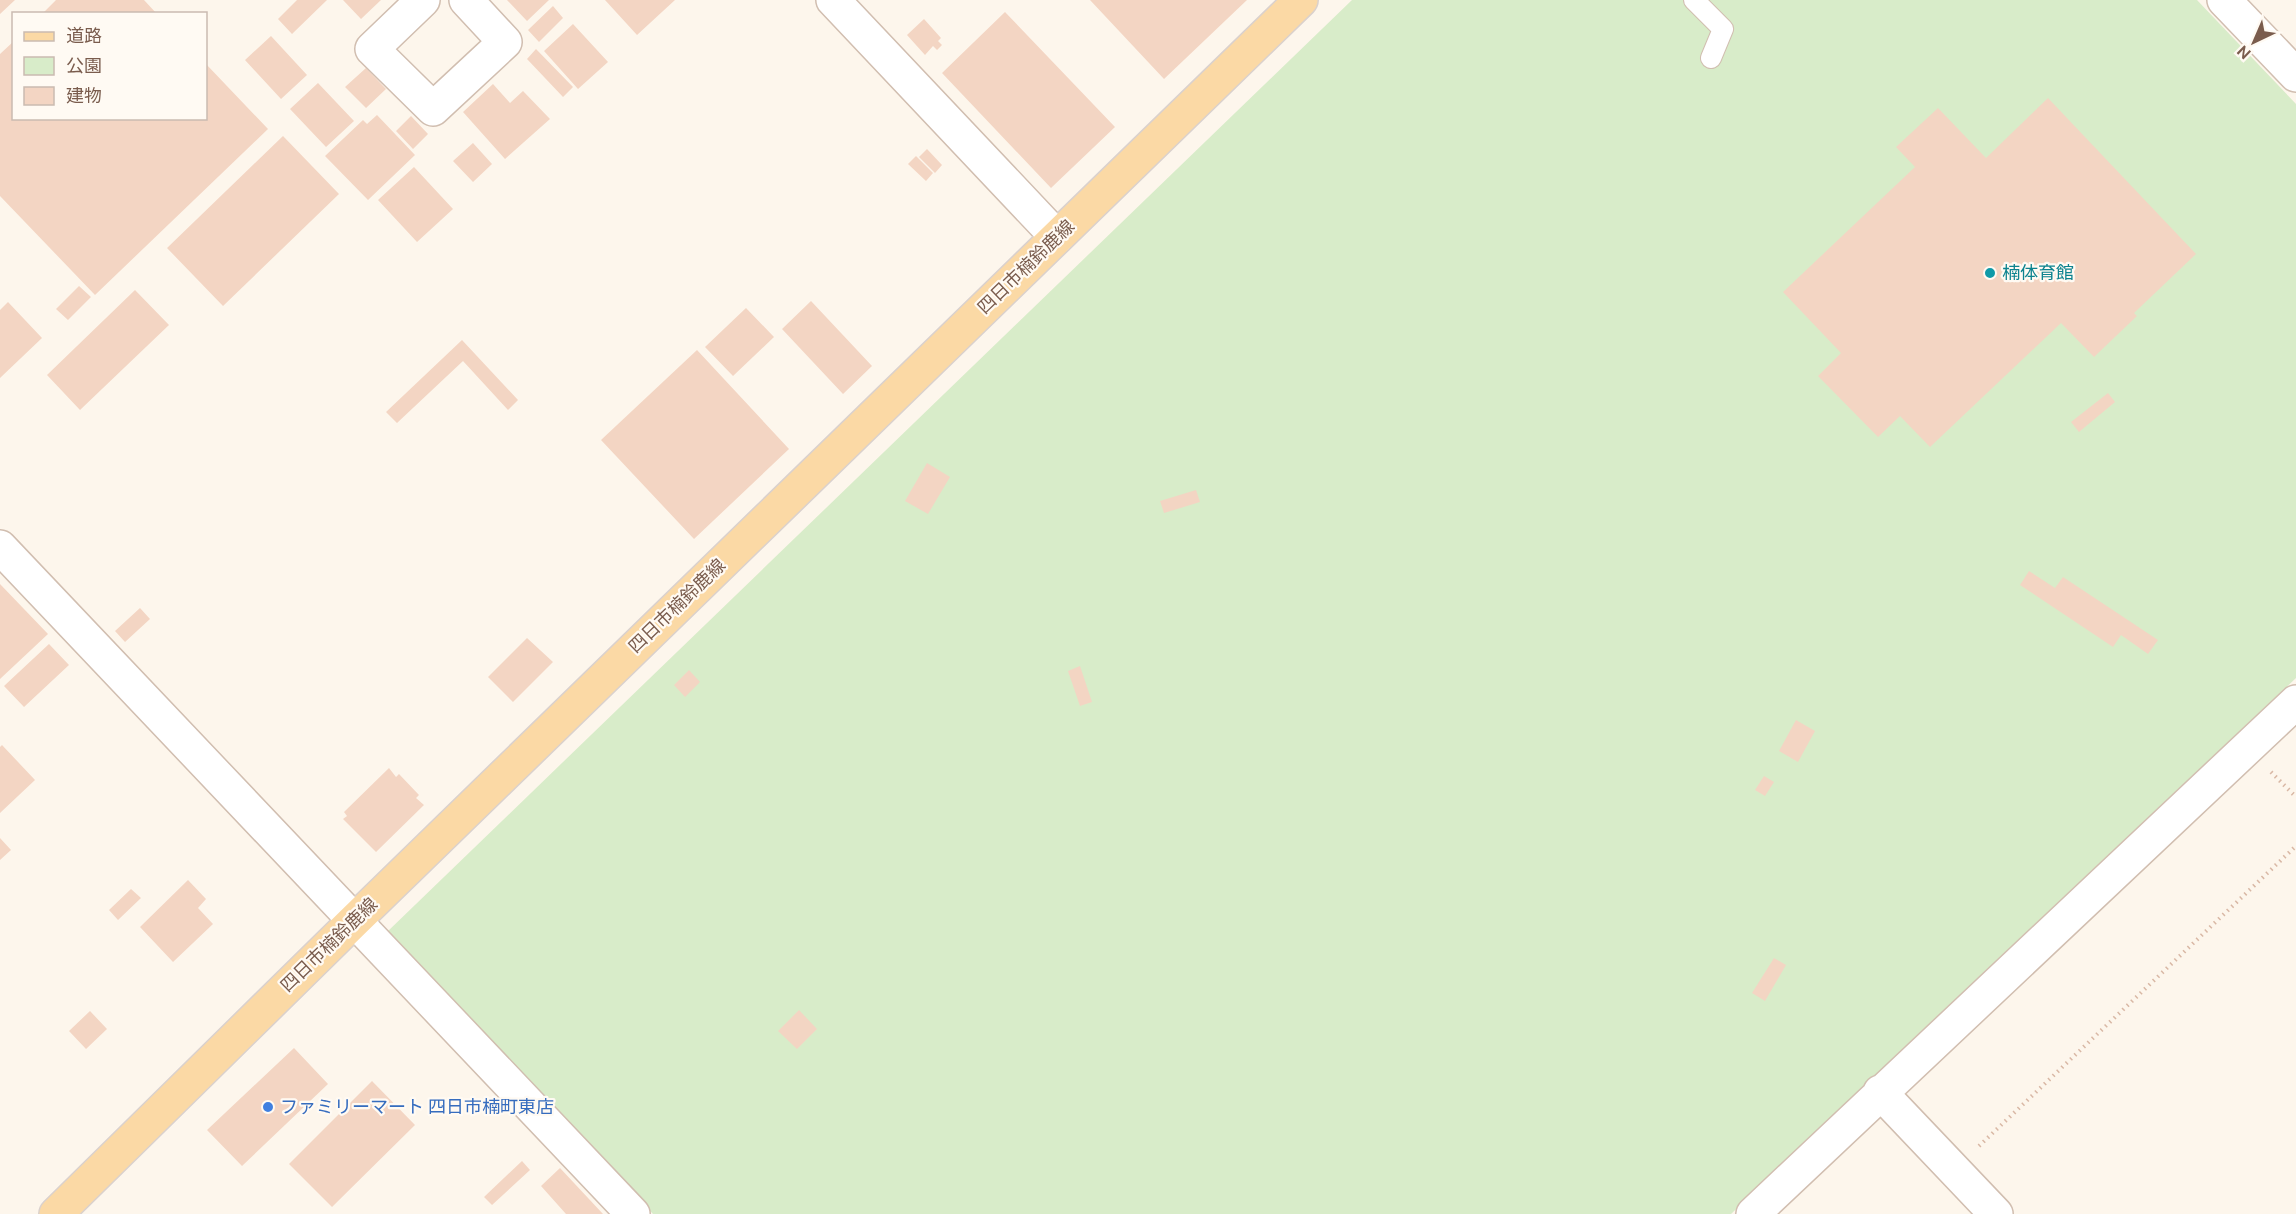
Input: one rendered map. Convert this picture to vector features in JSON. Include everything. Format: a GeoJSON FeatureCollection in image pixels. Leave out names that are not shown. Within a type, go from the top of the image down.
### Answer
{"type":"FeatureCollection","features":[{"type":"Feature","properties":{"kind":"main road","name":"四日市楠鈴鹿線"},"geometry":{"type":"LineString","coordinates":[[56,1214],[1301,0]]}},
{"type":"Feature","properties":{"kind":"street"},"geometry":{"type":"LineString","coordinates":[[423,0],[372,48],[433,109],[505,42],[466,0]]}},
{"type":"Feature","properties":{"kind":"street"},"geometry":{"type":"LineString","coordinates":[[833,0],[1057,237]]}},
{"type":"Feature","properties":{"kind":"street"},"geometry":{"type":"LineString","coordinates":[[2224,0],[2296,75]]}},
{"type":"Feature","properties":{"kind":"street"},"geometry":{"type":"LineString","coordinates":[[0,547],[633,1214]]}},
{"type":"Feature","properties":{"kind":"street"},"geometry":{"type":"LineString","coordinates":[[1753,1214],[2296,702]]}},
{"type":"Feature","properties":{"kind":"street"},"geometry":{"type":"LineString","coordinates":[[1880,1092],[1996,1214]]}},
{"type":"Feature","properties":{"kind":"lane"},"geometry":{"type":"LineString","coordinates":[[1694,0],[1723,29],[1711,58]]}},
{"type":"Feature","properties":{"kind":"path"},"geometry":{"type":"LineString","coordinates":[[1954,1170],[2296,846]]}},
{"type":"Feature","properties":{"kind":"green space"},"geometry":{"type":"Polygon","coordinates":[[[1352,0],[2197,0],[2296,104],[2296,678],[1731,1214],[653,1214],[387,932],[1352,0]]]}},
{"type":"Feature","properties":{"kind":"building"},"geometry":{"type":"Polygon","coordinates":[[[0,0],[15,0],[0,14],[0,0]]]}},
{"type":"Feature","properties":{"kind":"building"},"geometry":{"type":"Polygon","coordinates":[[[56,0],[144,0],[155,12],[44,12],[56,0]]]}},
{"type":"Feature","properties":{"kind":"building"},"geometry":{"type":"Polygon","coordinates":[[[297,0],[327,0],[292,34],[278,19],[297,0]]]}},
{"type":"Feature","properties":{"kind":"building"},"geometry":{"type":"Polygon","coordinates":[[[343,0],[381,0],[361,19],[343,0]]]}},
{"type":"Feature","properties":{"kind":"building"},"geometry":{"type":"Polygon","coordinates":[[[507,0],[549,0],[527,21],[507,0]]]}},
{"type":"Feature","properties":{"kind":"building"},"geometry":{"type":"Polygon","coordinates":[[[605,0],[675,0],[637,35],[605,0]]]}},
{"type":"Feature","properties":{"kind":"building"},"geometry":{"type":"Polygon","coordinates":[[[1090,0],[1247,0],[1164,79],[1090,0]]]}},
{"type":"Feature","properties":{"kind":"building"},"geometry":{"type":"Polygon","coordinates":[[[553,6],[563,18],[539,42],[528,30],[553,6]]]}},
{"type":"Feature","properties":{"kind":"building"},"geometry":{"type":"Polygon","coordinates":[[[1005,12],[1115,127],[1051,188],[942,73],[1005,12]]]}},
{"type":"Feature","properties":{"kind":"building"},"geometry":{"type":"Polygon","coordinates":[[[924,19],[941,38],[938,41],[942,45],[937,50],[933,46],[925,55],[907,35],[924,19]]]}},
{"type":"Feature","properties":{"kind":"building"},"geometry":{"type":"Polygon","coordinates":[[[573,24],[608,62],[578,89],[544,51],[573,24]]]}},
{"type":"Feature","properties":{"kind":"building"},"geometry":{"type":"Polygon","coordinates":[[[271,36],[307,75],[281,99],[245,60],[271,36]]]}},
{"type":"Feature","properties":{"kind":"building"},"geometry":{"type":"Polygon","coordinates":[[[12,43],[12,120],[207,120],[207,65],[268,129],[95,295],[0,196],[0,54],[12,43]]]}},
{"type":"Feature","properties":{"kind":"building"},"geometry":{"type":"Polygon","coordinates":[[[536,49],[573,87],[563,97],[527,59],[536,49]]]}},
{"type":"Feature","properties":{"kind":"building"},"geometry":{"type":"Polygon","coordinates":[[[366,68],[386,89],[366,108],[345,87],[366,68]]]}},
{"type":"Feature","properties":{"kind":"building"},"geometry":{"type":"Polygon","coordinates":[[[318,83],[354,121],[326,147],[290,109],[318,83]]]}},
{"type":"Feature","properties":{"kind":"building"},"geometry":{"type":"Polygon","coordinates":[[[493,84],[510,103],[523,91],[550,119],[505,159],[463,112],[493,84]]]}},
{"type":"Feature","properties":{"kind":"building","name":"楠体育館"},"geometry":{"type":"Polygon","coordinates":[[[2048,98],[2196,254],[2134,313],[2137,316],[2094,357],[2061,323],[1930,447],[1900,416],[1878,437],[1818,376],[1841,353],[1783,292],[1915,167],[1896,147],[1938,108],[1986,158],[2048,98]]]}},
{"type":"Feature","properties":{"kind":"building"},"geometry":{"type":"Polygon","coordinates":[[[377,115],[415,155],[368,200],[325,156],[363,120],[367,124],[377,115]]]}},
{"type":"Feature","properties":{"kind":"building"},"geometry":{"type":"Polygon","coordinates":[[[411,116],[428,134],[413,149],[396,131],[411,116]]]}},
{"type":"Feature","properties":{"kind":"building"},"geometry":{"type":"Polygon","coordinates":[[[283,136],[339,194],[223,306],[167,248],[283,136]]]}},
{"type":"Feature","properties":{"kind":"building"},"geometry":{"type":"Polygon","coordinates":[[[473,143],[492,164],[473,182],[453,161],[473,143]]]}},
{"type":"Feature","properties":{"kind":"building"},"geometry":{"type":"Polygon","coordinates":[[[927,149],[942,165],[935,173],[919,157],[927,149]]]}},
{"type":"Feature","properties":{"kind":"building"},"geometry":{"type":"Polygon","coordinates":[[[916,156],[933,173],[926,181],[908,164],[916,156]]]}},
{"type":"Feature","properties":{"kind":"building"},"geometry":{"type":"Polygon","coordinates":[[[414,167],[453,209],[417,242],[378,200],[414,167]]]}},
{"type":"Feature","properties":{"kind":"building"},"geometry":{"type":"Polygon","coordinates":[[[79,286],[91,297],[68,320],[56,309],[79,286]]]}},
{"type":"Feature","properties":{"kind":"building"},"geometry":{"type":"Polygon","coordinates":[[[135,290],[169,325],[80,410],[47,375],[135,290]]]}},
{"type":"Feature","properties":{"kind":"building"},"geometry":{"type":"Polygon","coordinates":[[[811,301],[872,366],[843,394],[782,329],[811,301]]]}},
{"type":"Feature","properties":{"kind":"building"},"geometry":{"type":"Polygon","coordinates":[[[8,302],[42,338],[0,378],[0,310],[8,302]]]}},
{"type":"Feature","properties":{"kind":"building"},"geometry":{"type":"Polygon","coordinates":[[[746,308],[774,337],[733,376],[705,347],[746,308]]]}},
{"type":"Feature","properties":{"kind":"building"},"geometry":{"type":"Polygon","coordinates":[[[462,340],[518,400],[508,410],[463,361],[397,423],[386,412],[462,340]]]}},
{"type":"Feature","properties":{"kind":"building"},"geometry":{"type":"Polygon","coordinates":[[[697,350],[789,449],[694,539],[601,440],[697,350]]]}},
{"type":"Feature","properties":{"kind":"building"},"geometry":{"type":"Polygon","coordinates":[[[2108,393],[2115,402],[2079,432],[2071,422],[2108,393]]]}},
{"type":"Feature","properties":{"kind":"building"},"geometry":{"type":"Polygon","coordinates":[[[927,463],[950,477],[928,514],[905,501],[927,463]]]}},
{"type":"Feature","properties":{"kind":"building"},"geometry":{"type":"Polygon","coordinates":[[[1196,490],[1200,502],[1164,513],[1160,501],[1196,490]]]}},
{"type":"Feature","properties":{"kind":"building"},"geometry":{"type":"Polygon","coordinates":[[[2029,571],[2055,588],[2063,577],[2158,640],[2148,654],[2121,635],[2113,647],[2020,585],[2029,571]]]}},
{"type":"Feature","properties":{"kind":"building"},"geometry":{"type":"Polygon","coordinates":[[[0,584],[48,634],[0,679],[0,584]]]}},
{"type":"Feature","properties":{"kind":"building"},"geometry":{"type":"Polygon","coordinates":[[[140,608],[150,619],[125,642],[115,631],[140,608]]]}},
{"type":"Feature","properties":{"kind":"building"},"geometry":{"type":"Polygon","coordinates":[[[527,638],[553,662],[513,702],[488,677],[527,638]]]}},
{"type":"Feature","properties":{"kind":"building"},"geometry":{"type":"Polygon","coordinates":[[[49,644],[69,665],[24,707],[4,686],[49,644]]]}},
{"type":"Feature","properties":{"kind":"building"},"geometry":{"type":"Polygon","coordinates":[[[1080,666],[1092,702],[1080,706],[1068,671],[1080,666]]]}},
{"type":"Feature","properties":{"kind":"building"},"geometry":{"type":"Polygon","coordinates":[[[689,670],[700,682],[685,697],[674,685],[689,670]]]}},
{"type":"Feature","properties":{"kind":"building"},"geometry":{"type":"Polygon","coordinates":[[[1796,720],[1815,731],[1798,762],[1779,751],[1796,720]]]}},
{"type":"Feature","properties":{"kind":"building"},"geometry":{"type":"Polygon","coordinates":[[[2,745],[35,780],[0,813],[0,747],[2,745]]]}},
{"type":"Feature","properties":{"kind":"building"},"geometry":{"type":"Polygon","coordinates":[[[389,768],[396,777],[399,774],[419,795],[416,798],[424,805],[376,852],[343,819],[347,816],[344,812],[389,768]]]}},
{"type":"Feature","properties":{"kind":"building"},"geometry":{"type":"Polygon","coordinates":[[[1764,776],[1774,782],[1765,796],[1755,790],[1764,776]]]}},
{"type":"Feature","properties":{"kind":"building"},"geometry":{"type":"Polygon","coordinates":[[[0,838],[11,850],[0,860],[0,838]]]}},
{"type":"Feature","properties":{"kind":"building"},"geometry":{"type":"Polygon","coordinates":[[[188,880],[206,899],[198,908],[213,924],[173,962],[140,927],[188,880]]]}},
{"type":"Feature","properties":{"kind":"building"},"geometry":{"type":"Polygon","coordinates":[[[131,889],[141,898],[118,920],[109,910],[131,889]]]}},
{"type":"Feature","properties":{"kind":"building"},"geometry":{"type":"Polygon","coordinates":[[[1774,958],[1786,965],[1765,1001],[1752,993],[1774,958]]]}},
{"type":"Feature","properties":{"kind":"building"},"geometry":{"type":"Polygon","coordinates":[[[799,1010],[817,1029],[797,1049],[778,1031],[799,1010]]]}},
{"type":"Feature","properties":{"kind":"building"},"geometry":{"type":"Polygon","coordinates":[[[90,1011],[107,1029],[86,1049],[69,1031],[90,1011]]]}},
{"type":"Feature","properties":{"kind":"building","name":"ファミリーマート 四日市楠町東店"},"geometry":{"type":"Polygon","coordinates":[[[294,1048],[328,1084],[242,1166],[207,1130],[294,1048]]]}},
{"type":"Feature","properties":{"kind":"building"},"geometry":{"type":"Polygon","coordinates":[[[372,1081],[415,1125],[332,1207],[289,1164],[372,1081]]]}},
{"type":"Feature","properties":{"kind":"building"},"geometry":{"type":"Polygon","coordinates":[[[522,1161],[530,1170],[492,1205],[484,1197],[522,1161]]]}},
{"type":"Feature","properties":{"kind":"building"},"geometry":{"type":"Polygon","coordinates":[[[560,1168],[603,1214],[566,1214],[541,1186],[560,1168]]]}},
{"type":"Feature","properties":{"kind":"place","name":"楠体育館"},"geometry":{"type":"Point","coordinates":[1990,273]}},
{"type":"Feature","properties":{"kind":"place","name":"ファミリーマート 四日市楠町東店"},"geometry":{"type":"Point","coordinates":[268,1107]}}]}
